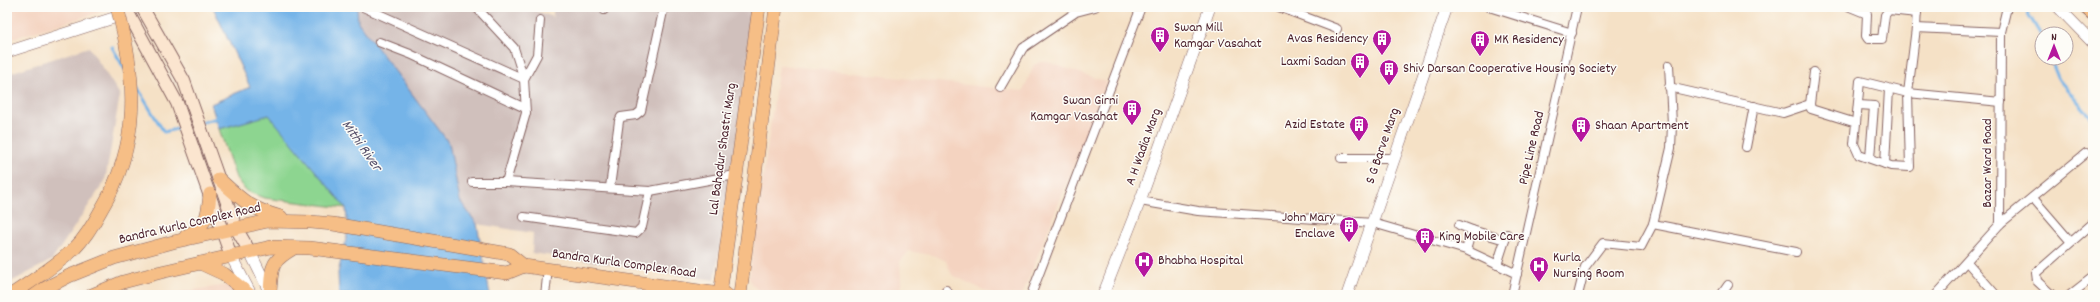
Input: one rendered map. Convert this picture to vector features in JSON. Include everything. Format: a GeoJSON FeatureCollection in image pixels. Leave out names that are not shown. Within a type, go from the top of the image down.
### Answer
{"type":"FeatureCollection","features":[{"type":"Feature","properties":{"kind":"highway"},"geometry":{"type":"LineString","coordinates":[[2086,7],[2093,13]]}},
{"type":"Feature","properties":{"kind":"main road"},"geometry":{"type":"LineString","coordinates":[[142,7],[184,80],[236,228],[250,252]]}},
{"type":"Feature","properties":{"kind":"main road","name":"Lal Bahadur Shastri Marg"},"geometry":{"type":"LineString","coordinates":[[722,294],[735,175],[759,7]]}},
{"type":"Feature","properties":{"kind":"main road"},"geometry":{"type":"LineString","coordinates":[[740,295],[776,7]]}},
{"type":"Feature","properties":{"kind":"main road"},"geometry":{"type":"LineString","coordinates":[[123,9],[177,102],[210,194],[230,256]]}},
{"type":"Feature","properties":{"kind":"main road"},"geometry":{"type":"LineString","coordinates":[[11,295],[50,270],[76,247],[110,196],[128,142],[132,105],[132,75],[126,40],[123,9]]}},
{"type":"Feature","properties":{"kind":"main road"},"geometry":{"type":"LineString","coordinates":[[219,179],[244,203],[256,210],[295,222]]}},
{"type":"Feature","properties":{"kind":"main road"},"geometry":{"type":"LineString","coordinates":[[173,242],[190,234],[203,225],[207,218],[210,194]]}},
{"type":"Feature","properties":{"kind":"main road","name":"Bandra Kurla Complex Road"},"geometry":{"type":"LineString","coordinates":[[32,295],[70,276],[114,258],[173,242],[268,221],[333,224],[509,254],[524,266]]}},
{"type":"Feature","properties":{"kind":"main road","name":"Bandra Kurla Complex Road"},"geometry":{"type":"LineString","coordinates":[[92,295],[122,282],[230,256],[271,248],[332,251],[507,273],[524,266],[722,294]]}},
{"type":"Feature","properties":{"kind":"main road"},"geometry":{"type":"LineString","coordinates":[[270,294],[274,264],[278,257],[295,248]]}},
{"type":"Feature","properties":{"kind":"main road"},"geometry":{"type":"LineString","coordinates":[[200,263],[224,274],[251,295]]}},
{"type":"Feature","properties":{"kind":"street"},"geometry":{"type":"LineString","coordinates":[[363,7],[524,79]]}},
{"type":"Feature","properties":{"kind":"street"},"geometry":{"type":"LineString","coordinates":[[476,7],[514,48],[524,79],[526,113],[506,182]]}},
{"type":"Feature","properties":{"kind":"street"},"geometry":{"type":"LineString","coordinates":[[610,187],[619,121],[621,117],[636,115],[641,111],[664,7]]}},
{"type":"Feature","properties":{"kind":"street"},"geometry":{"type":"LineString","coordinates":[[1000,88],[1023,48],[1076,12],[1095,7]]}},
{"type":"Feature","properties":{"kind":"street"},"geometry":{"type":"LineString","coordinates":[[1031,295],[1140,7]]}},
{"type":"Feature","properties":{"kind":"street","name":"A H Wadia Marg"},"geometry":{"type":"LineString","coordinates":[[1103,295],[1140,201],[1210,7]]}},
{"type":"Feature","properties":{"kind":"street"},"geometry":{"type":"LineString","coordinates":[[1279,7],[1337,29]]}},
{"type":"Feature","properties":{"kind":"street","name":"S G Barve Marg"},"geometry":{"type":"LineString","coordinates":[[1348,295],[1448,7]]}},
{"type":"Feature","properties":{"kind":"street"},"geometry":{"type":"LineString","coordinates":[[1489,7],[1572,33]]}},
{"type":"Feature","properties":{"kind":"street","name":"Pipe Line Road"},"geometry":{"type":"LineString","coordinates":[[1512,295],[1577,7]]}},
{"type":"Feature","properties":{"kind":"street"},"geometry":{"type":"LineString","coordinates":[[1850,7],[1867,14],[1866,36],[1868,39],[1882,39],[1886,12],[1889,10],[1917,10],[1908,93],[1910,167],[1885,164],[1859,155],[1854,144],[1859,105],[1860,81],[1908,93],[2001,102]]}},
{"type":"Feature","properties":{"kind":"street","name":"Bazar Ward Road"},"geometry":{"type":"LineString","coordinates":[[1936,295],[2000,224],[2001,32],[2007,7]]}},
{"type":"Feature","properties":{"kind":"street"},"geometry":{"type":"LineString","coordinates":[[2058,7],[2093,42]]}},
{"type":"Feature","properties":{"kind":"street"},"geometry":{"type":"LineString","coordinates":[[7,52],[123,9]]}},
{"type":"Feature","properties":{"kind":"street"},"geometry":{"type":"LineString","coordinates":[[524,79],[537,55],[540,20]]}},
{"type":"Feature","properties":{"kind":"street"},"geometry":{"type":"LineString","coordinates":[[1916,28],[2001,32]]}},
{"type":"Feature","properties":{"kind":"street"},"geometry":{"type":"LineString","coordinates":[[378,42],[410,54],[525,108]]}},
{"type":"Feature","properties":{"kind":"street"},"geometry":{"type":"LineString","coordinates":[[1578,295],[1585,267],[1603,243],[1641,246],[1653,224],[1671,148],[1672,124],[1669,65]]}},
{"type":"Feature","properties":{"kind":"street"},"geometry":{"type":"LineString","coordinates":[[1814,72],[1810,104],[1811,109],[1856,123]]}},
{"type":"Feature","properties":{"kind":"street"},"geometry":{"type":"LineString","coordinates":[[1669,87],[1783,113],[1810,104]]}},
{"type":"Feature","properties":{"kind":"street"},"geometry":{"type":"LineString","coordinates":[[1885,164],[1889,89]]}},
{"type":"Feature","properties":{"kind":"street"},"geometry":{"type":"LineString","coordinates":[[1859,105],[1874,106],[1870,158]]}},
{"type":"Feature","properties":{"kind":"street"},"geometry":{"type":"LineString","coordinates":[[1746,147],[1754,106]]}},
{"type":"Feature","properties":{"kind":"street"},"geometry":{"type":"LineString","coordinates":[[2000,224],[2086,154]]}},
{"type":"Feature","properties":{"kind":"street"},"geometry":{"type":"LineString","coordinates":[[1341,158],[1395,158]]}},
{"type":"Feature","properties":{"kind":"street"},"geometry":{"type":"LineString","coordinates":[[472,182],[506,182],[650,190],[735,175]]}},
{"type":"Feature","properties":{"kind":"street"},"geometry":{"type":"LineString","coordinates":[[524,217],[636,233],[642,227],[650,190]]}},
{"type":"Feature","properties":{"kind":"street"},"geometry":{"type":"LineString","coordinates":[[2033,198],[2071,242]]}},
{"type":"Feature","properties":{"kind":"street"},"geometry":{"type":"LineString","coordinates":[[1140,201],[1198,211],[1373,223],[1466,250],[1517,274]]}},
{"type":"Feature","properties":{"kind":"street"},"geometry":{"type":"LineString","coordinates":[[2052,295],[2037,281],[2036,273],[2093,223]]}},
{"type":"Feature","properties":{"kind":"street"},"geometry":{"type":"LineString","coordinates":[[1653,224],[1796,252]]}},
{"type":"Feature","properties":{"kind":"street"},"geometry":{"type":"LineString","coordinates":[[1459,225],[1472,230],[1506,237],[1497,265]]}},
{"type":"Feature","properties":{"kind":"street"},"geometry":{"type":"LineString","coordinates":[[1466,250],[1472,230]]}},
{"type":"Feature","properties":{"kind":"street"},"geometry":{"type":"LineString","coordinates":[[250,252],[270,294]]}},
{"type":"Feature","properties":{"kind":"street"},"geometry":{"type":"LineString","coordinates":[[230,256],[251,295]]}},
{"type":"Feature","properties":{"kind":"street"},"geometry":{"type":"LineString","coordinates":[[1967,262],[1996,295]]}},
{"type":"Feature","properties":{"kind":"street"},"geometry":{"type":"LineString","coordinates":[[545,295],[548,269]]}},
{"type":"Feature","properties":{"kind":"street"},"geometry":{"type":"LineString","coordinates":[[2070,295],[2093,277]]}},
{"type":"Feature","properties":{"kind":"street"},"geometry":{"type":"LineString","coordinates":[[1721,295],[1728,285]]}},
{"type":"Feature","properties":{"kind":"shaded area"},"geometry":{"type":"Polygon","coordinates":[[[7,7],[103,7],[104,11],[7,40],[7,7]]]}},
{"type":"Feature","properties":{"kind":"shaded area"},"geometry":{"type":"Polygon","coordinates":[[[357,7],[526,7],[553,17],[553,7],[757,7],[715,280],[532,253],[533,233],[477,224],[460,201],[449,143],[358,22],[357,7]]]}},
{"type":"Feature","properties":{"kind":"shaded area"},"geometry":{"type":"Polygon","coordinates":[[[89,47],[120,95],[105,181],[52,260],[7,284],[7,74],[89,47]]]}},
{"type":"Feature","properties":{"kind":"shaded area"},"geometry":{"type":"Polygon","coordinates":[[[1041,62],[1047,62],[1107,82],[1022,295],[994,295],[952,275],[946,261],[936,256],[909,251],[900,262],[902,295],[796,295],[758,290],[752,285],[749,278],[779,65],[1023,91],[1034,65],[1041,62]]]}},
{"type":"Feature","properties":{"kind":"shaded area"},"geometry":{"type":"Polygon","coordinates":[[[228,285],[236,295],[167,295],[173,293],[228,285]]]}},
{"type":"Feature","properties":{"kind":"green space"},"geometry":{"type":"Polygon","coordinates":[[[269,114],[346,208],[264,198],[246,191],[236,178],[219,129],[269,114]]]}},
{"type":"Feature","properties":{"kind":"water","name":"Mithi River"},"geometry":{"type":"Polygon","coordinates":[[[213,7],[357,7],[358,22],[449,143],[460,201],[477,224],[490,295],[339,295],[338,273],[348,231],[346,208],[269,115],[219,129],[211,104],[250,87],[213,7]]]}},
{"type":"Feature","properties":{"kind":"waterway"},"geometry":{"type":"LineString","coordinates":[[2024,7],[2035,26]]}},
{"type":"Feature","properties":{"kind":"waterway"},"geometry":{"type":"LineString","coordinates":[[112,47],[124,68]]}},
{"type":"Feature","properties":{"kind":"waterway"},"geometry":{"type":"LineString","coordinates":[[2053,66],[2059,80],[2093,119]]}},
{"type":"Feature","properties":{"kind":"waterway"},"geometry":{"type":"LineString","coordinates":[[136,86],[164,132],[184,127]]}},
{"type":"Feature","properties":{"kind":"waterway"},"geometry":{"type":"LineString","coordinates":[[202,122],[218,118]]}},
{"type":"Feature","properties":{"kind":"place","name":"Swan Mill Kamgar Vasahat"},"geometry":{"type":"Point","coordinates":[1160,53]}},
{"type":"Feature","properties":{"kind":"place","name":"Avas Residency"},"geometry":{"type":"Point","coordinates":[1382,56]}},
{"type":"Feature","properties":{"kind":"place","name":"MK Residency"},"geometry":{"type":"Point","coordinates":[1480,57]}},
{"type":"Feature","properties":{"kind":"place","name":"Laxmi Sadan"},"geometry":{"type":"Point","coordinates":[1360,79]}},
{"type":"Feature","properties":{"kind":"place","name":"Shiv Darsan Cooperative Housing Society"},"geometry":{"type":"Point","coordinates":[1389,86]}},
{"type":"Feature","properties":{"kind":"place","name":"Swan Girni Kamgar Vasahat"},"geometry":{"type":"Point","coordinates":[1132,126]}},
{"type":"Feature","properties":{"kind":"place","name":"Azid Estate"},"geometry":{"type":"Point","coordinates":[1359,142]}},
{"type":"Feature","properties":{"kind":"place","name":"Shaan Apartment"},"geometry":{"type":"Point","coordinates":[1581,143]}},
{"type":"Feature","properties":{"kind":"place","name":"John Mary Enclave"},"geometry":{"type":"Point","coordinates":[1349,243]}},
{"type":"Feature","properties":{"kind":"place","name":"King Mobile Care"},"geometry":{"type":"Point","coordinates":[1425,254]}},
{"type":"Feature","properties":{"kind":"place","name":"Bhabha Hospital"},"geometry":{"type":"Point","coordinates":[1144,278]}},
{"type":"Feature","properties":{"kind":"place","name":"Kurla Nursing Room"},"geometry":{"type":"Point","coordinates":[1539,283]}}]}
